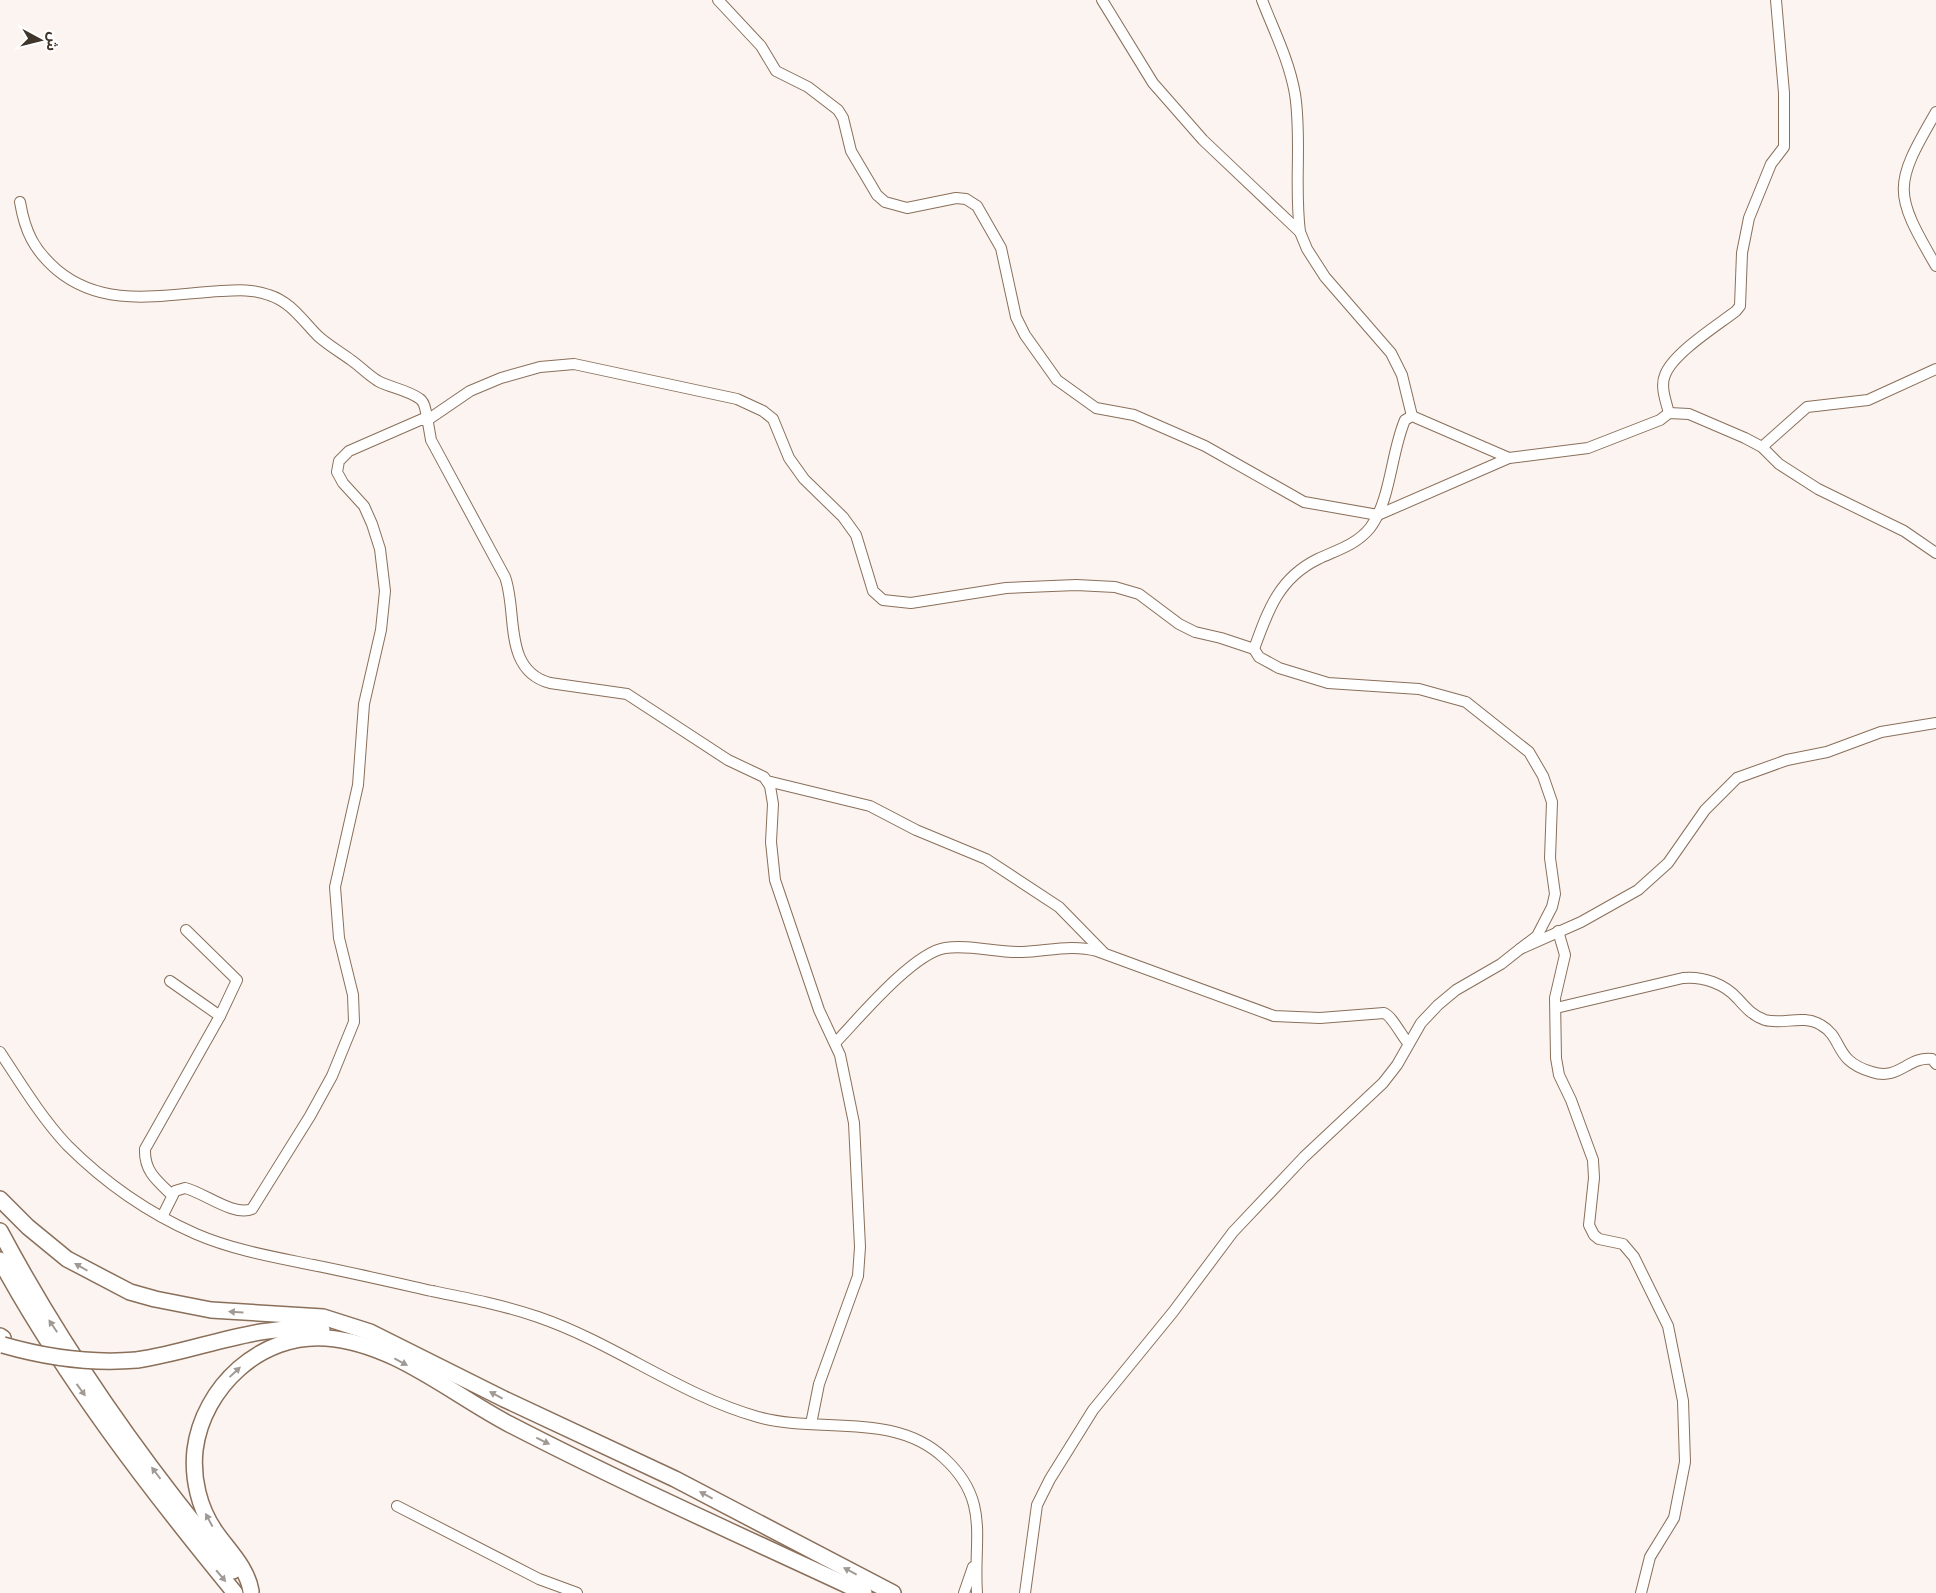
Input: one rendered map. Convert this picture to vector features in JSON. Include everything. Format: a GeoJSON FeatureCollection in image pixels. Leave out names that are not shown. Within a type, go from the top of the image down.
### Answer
{"type":"FeatureCollection","features":[{"type":"Feature","properties":{"kind":"highway"},"geometry":{"type":"LineString","coordinates":[[0,1199],[28,1227],[67,1259],[130,1292],[211,1310],[323,1317],[353,1325],[390,1339],[504,1399],[676,1479],[893,1593]]}},
{"type":"Feature","properties":{"kind":"highway"},"geometry":{"type":"LineString","coordinates":[[0,1231],[48,1319],[130,1438],[246,1592]]}},
{"type":"Feature","properties":{"kind":"highway"},"geometry":{"type":"LineString","coordinates":[[0,1260],[50,1347],[144,1476],[246,1592]]}},
{"type":"Feature","properties":{"kind":"highway"},"geometry":{"type":"LineString","coordinates":[[137,1357],[266,1322],[297,1321],[353,1325]]}},
{"type":"Feature","properties":{"kind":"highway"},"geometry":{"type":"LineString","coordinates":[[1,1341],[36,1355],[99,1362],[137,1357],[276,1329],[329,1331],[354,1338],[374,1347],[508,1423],[864,1593]]}},
{"type":"Feature","properties":{"kind":"highway"},"geometry":{"type":"LineString","coordinates":[[246,1592],[246,1574],[214,1530],[200,1504],[194,1472],[198,1432],[213,1398],[236,1371],[249,1360],[291,1341],[329,1338],[374,1347]]}},
{"type":"Feature","properties":{"kind":"street"},"geometry":{"type":"LineString","coordinates":[[718,0],[722,8],[761,46],[776,71],[808,87],[838,110],[843,118],[851,151],[876,195],[885,202],[907,208],[956,198],[966,199],[977,206],[1001,248],[1016,317],[1025,335],[1049,370],[1068,390],[1096,408],[1134,415],[1204,446],[1304,502],[1378,516],[1509,458],[1588,448],[1660,420],[1669,413],[1689,414],[1746,438],[1762,447],[1779,464],[1818,489],[1904,531],[1936,553]]}},
{"type":"Feature","properties":{"kind":"street"},"geometry":{"type":"LineString","coordinates":[[1102,0],[1153,83],[1210,146],[1300,232],[1310,254],[1325,277],[1390,353],[1402,375],[1412,416]]}},
{"type":"Feature","properties":{"kind":"street"},"geometry":{"type":"LineString","coordinates":[[1262,0],[1286,58],[1294,92],[1297,116],[1300,232]]}},
{"type":"Feature","properties":{"kind":"street"},"geometry":{"type":"LineString","coordinates":[[1669,413],[1664,384],[1665,374],[1696,340],[1736,311],[1740,306],[1742,253],[1749,218],[1771,164],[1784,147],[1784,93],[1776,0]]}},
{"type":"Feature","properties":{"kind":"street"},"geometry":{"type":"LineString","coordinates":[[1936,112],[1910,160],[1902,184],[1903,197],[1914,226],[1936,266]]}},
{"type":"Feature","properties":{"kind":"street"},"geometry":{"type":"LineString","coordinates":[[20,202],[24,225],[33,245],[56,269],[76,284],[98,293],[136,297],[250,290],[271,295],[288,304],[318,336],[354,362],[363,372],[379,382],[419,398],[424,404],[430,440],[505,577],[510,593],[513,637],[526,670],[539,679],[550,683],[627,694],[710,749],[767,780],[870,806],[916,830],[986,858],[1059,907],[1105,954]]}},
{"type":"Feature","properties":{"kind":"street"},"geometry":{"type":"LineString","coordinates":[[162,1217],[175,1191],[185,1188],[231,1208],[244,1211],[252,1209],[310,1116],[332,1076],[353,1028],[353,996],[338,938],[335,887],[358,785],[364,704],[381,630],[385,591],[380,549],[372,524],[364,506],[339,477],[338,467],[343,456],[349,451],[427,417],[434,417],[470,391],[501,378],[540,367],[574,364],[737,399],[763,411],[773,419],[789,458],[804,479],[842,517],[856,535],[873,591],[883,600],[911,603],[1006,588],[1076,584],[1115,587],[1139,594],[1179,624],[1195,632],[1254,649],[1259,657],[1279,668],[1328,683],[1419,689],[1466,702],[1529,752],[1543,776],[1552,802],[1550,858],[1555,894],[1552,907],[1537,936],[1501,964],[1456,990],[1438,1005],[1408,1042],[1397,1065],[1382,1083],[1304,1157],[1233,1232],[1184,1297],[1093,1410],[1039,1498],[1035,1512],[1024,1593]]}},
{"type":"Feature","properties":{"kind":"street"},"geometry":{"type":"LineString","coordinates":[[1762,447],[1807,408],[1868,400],[1936,369]]}},
{"type":"Feature","properties":{"kind":"street"},"geometry":{"type":"LineString","coordinates":[[1254,649],[1271,606],[1284,584],[1316,560],[1351,545],[1369,529],[1378,516],[1402,427],[1405,420],[1412,416]]}},
{"type":"Feature","properties":{"kind":"street"},"geometry":{"type":"LineString","coordinates":[[1412,416],[1509,458]]}},
{"type":"Feature","properties":{"kind":"street"},"geometry":{"type":"LineString","coordinates":[[1520,950],[1624,899],[1654,876],[1677,851],[1705,810],[1737,778],[1787,760],[1827,752],[1881,732],[1936,723]]}},
{"type":"Feature","properties":{"kind":"street"},"geometry":{"type":"LineString","coordinates":[[767,780],[773,804],[771,842],[775,880],[819,1010],[836,1042],[851,1100],[854,1123],[860,1260],[854,1288],[819,1384],[812,1424]]}},
{"type":"Feature","properties":{"kind":"street"},"geometry":{"type":"LineString","coordinates":[[172,1195],[150,1173],[144,1161],[145,1149],[220,1016],[237,980],[186,930]]}},
{"type":"Feature","properties":{"kind":"street"},"geometry":{"type":"LineString","coordinates":[[1558,931],[1565,955],[1556,990],[1556,1043],[1559,1075],[1586,1138],[1594,1167],[1589,1224],[1594,1235],[1599,1239],[1623,1244],[1629,1248],[1634,1257],[1668,1326],[1683,1402],[1686,1448],[1679,1496],[1670,1527],[1650,1557],[1640,1593]]}},
{"type":"Feature","properties":{"kind":"street"},"geometry":{"type":"LineString","coordinates":[[836,1042],[898,979],[926,955],[936,951],[958,948],[1020,952],[1083,947],[1274,1016],[1320,1018],[1384,1014],[1390,1017],[1408,1042]]}},
{"type":"Feature","properties":{"kind":"street"},"geometry":{"type":"LineString","coordinates":[[1556,1008],[1683,978],[1698,977],[1726,988],[1745,1008],[1765,1020],[1809,1020],[1822,1025],[1829,1032],[1845,1058],[1858,1068],[1887,1075],[1896,1073],[1915,1061],[1926,1058],[1932,1059],[1936,1064]]}},
{"type":"Feature","properties":{"kind":"street"},"geometry":{"type":"LineString","coordinates":[[170,981],[220,1016]]}},
{"type":"Feature","properties":{"kind":"street"},"geometry":{"type":"LineString","coordinates":[[0,1052],[46,1120],[66,1143],[110,1183],[162,1217],[198,1235],[236,1248],[466,1298],[536,1316],[568,1329],[737,1410],[770,1420],[898,1432],[919,1440],[942,1455],[958,1472],[971,1494],[978,1523],[976,1556],[977,1593]]}},
{"type":"Feature","properties":{"kind":"street"},"geometry":{"type":"LineString","coordinates":[[397,1506],[539,1579],[577,1593]]}},
{"type":"Feature","properties":{"kind":"street"},"geometry":{"type":"LineString","coordinates":[[964,1593],[976,1556]]}}]}
